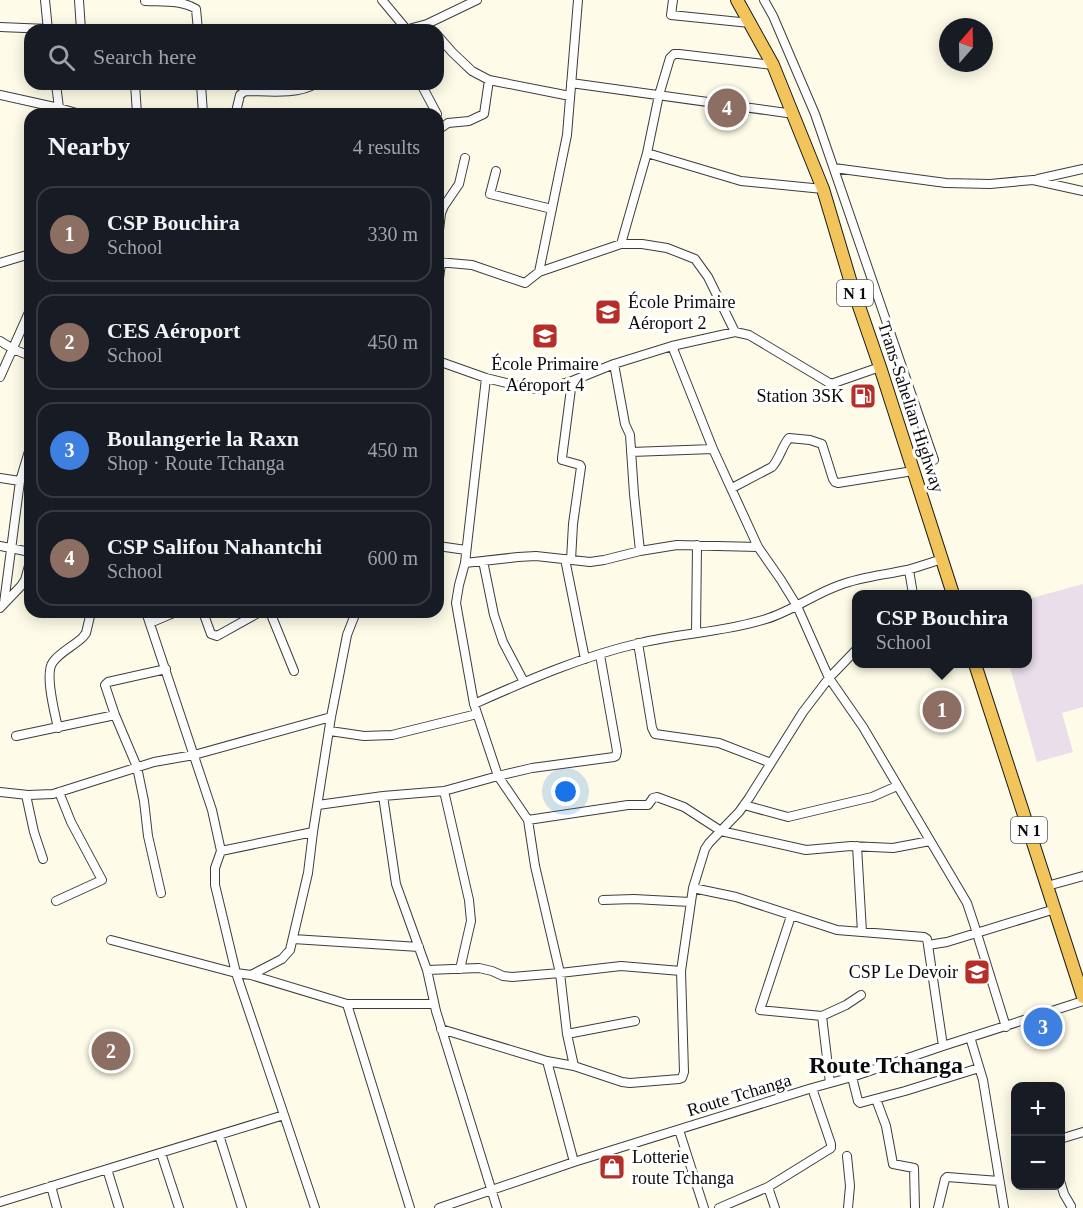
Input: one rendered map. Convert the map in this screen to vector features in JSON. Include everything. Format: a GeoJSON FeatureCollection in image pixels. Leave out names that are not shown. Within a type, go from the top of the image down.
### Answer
{"type":"FeatureCollection","features":[{"type":"Feature","properties":{"kind":"highway","name":"Trans-Sahelian Highway"},"geometry":{"type":"LineString","coordinates":[[737,0],[773,65],[822,189],[952,590]]}},
{"type":"Feature","properties":{"kind":"highway","name":"N 1"},"geometry":{"type":"LineString","coordinates":[[977,668],[1083,999]]}},
{"type":"Feature","properties":{"kind":"street"},"geometry":{"type":"LineString","coordinates":[[45,0],[47,24]]}},
{"type":"Feature","properties":{"kind":"street"},"geometry":{"type":"LineString","coordinates":[[79,0],[81,24]]}},
{"type":"Feature","properties":{"kind":"street"},"geometry":{"type":"LineString","coordinates":[[145,0],[190,5],[196,9],[197,24]]}},
{"type":"Feature","properties":{"kind":"street"},"geometry":{"type":"LineString","coordinates":[[382,0],[401,24]]}},
{"type":"Feature","properties":{"kind":"street"},"geometry":{"type":"LineString","coordinates":[[435,24],[477,0]]}},
{"type":"Feature","properties":{"kind":"street"},"geometry":{"type":"LineString","coordinates":[[539,272],[567,135],[578,0]]}},
{"type":"Feature","properties":{"kind":"street"},"geometry":{"type":"LineString","coordinates":[[673,0],[671,15],[750,23]]}},
{"type":"Feature","properties":{"kind":"street"},"geometry":{"type":"LineString","coordinates":[[764,0],[815,114],[934,460]]}},
{"type":"Feature","properties":{"kind":"street"},"geometry":{"type":"LineString","coordinates":[[0,27],[24,28]]}},
{"type":"Feature","properties":{"kind":"street"},"geometry":{"type":"LineString","coordinates":[[444,43],[472,71],[489,80],[570,96]]}},
{"type":"Feature","properties":{"kind":"street"},"geometry":{"type":"LineString","coordinates":[[621,244],[647,153],[659,95],[668,63],[674,54],[773,65]]}},
{"type":"Feature","properties":{"kind":"street"},"geometry":{"type":"LineString","coordinates":[[444,126],[448,123],[469,121],[484,114],[489,80]]}},
{"type":"Feature","properties":{"kind":"street"},"geometry":{"type":"LineString","coordinates":[[571,84],[794,114]]}},
{"type":"Feature","properties":{"kind":"street"},"geometry":{"type":"LineString","coordinates":[[0,94],[59,108],[57,90]]}},
{"type":"Feature","properties":{"kind":"street"},"geometry":{"type":"LineString","coordinates":[[135,90],[137,108]]}},
{"type":"Feature","properties":{"kind":"street"},"geometry":{"type":"LineString","coordinates":[[202,90],[203,108]]}},
{"type":"Feature","properties":{"kind":"street"},"geometry":{"type":"LineString","coordinates":[[237,108],[240,95],[245,91],[299,90]]}},
{"type":"Feature","properties":{"kind":"street"},"geometry":{"type":"LineString","coordinates":[[425,90],[434,108]]}},
{"type":"Feature","properties":{"kind":"street"},"geometry":{"type":"LineString","coordinates":[[647,153],[741,181],[822,189]]}},
{"type":"Feature","properties":{"kind":"street"},"geometry":{"type":"LineString","coordinates":[[444,206],[459,184],[465,158]]}},
{"type":"Feature","properties":{"kind":"street"},"geometry":{"type":"LineString","coordinates":[[834,168],[946,183],[990,184],[1033,180],[1083,169]]}},
{"type":"Feature","properties":{"kind":"street"},"geometry":{"type":"LineString","coordinates":[[496,171],[490,194],[552,209]]}},
{"type":"Feature","properties":{"kind":"street"},"geometry":{"type":"LineString","coordinates":[[1033,180],[1083,191]]}},
{"type":"Feature","properties":{"kind":"street"},"geometry":{"type":"LineString","coordinates":[[444,261],[472,265],[525,283],[539,272],[621,244],[642,244],[667,248],[696,259],[708,277],[735,332]]}},
{"type":"Feature","properties":{"kind":"street"},"geometry":{"type":"LineString","coordinates":[[0,263],[24,256]]}},
{"type":"Feature","properties":{"kind":"street"},"geometry":{"type":"LineString","coordinates":[[0,377],[24,324]]}},
{"type":"Feature","properties":{"kind":"street"},"geometry":{"type":"LineString","coordinates":[[444,363],[486,378],[531,389],[547,388],[672,346],[735,332],[749,335],[831,384],[880,367]]}},
{"type":"Feature","properties":{"kind":"street"},"geometry":{"type":"LineString","coordinates":[[0,341],[24,354]]}},
{"type":"Feature","properties":{"kind":"street"},"geometry":{"type":"LineString","coordinates":[[672,346],[713,449],[758,547],[782,580],[797,606],[829,678],[863,727],[967,903],[1006,1027]]}},
{"type":"Feature","properties":{"kind":"street"},"geometry":{"type":"LineString","coordinates":[[614,364],[625,424],[630,435],[640,551]]}},
{"type":"Feature","properties":{"kind":"street"},"geometry":{"type":"LineString","coordinates":[[486,378],[465,563],[456,603],[477,714],[498,776],[528,820],[535,866],[560,974],[567,1034],[574,1066]]}},
{"type":"Feature","properties":{"kind":"street"},"geometry":{"type":"LineString","coordinates":[[572,381],[562,460],[581,467],[568,560],[585,659]]}},
{"type":"Feature","properties":{"kind":"street"},"geometry":{"type":"LineString","coordinates":[[732,488],[776,463],[789,438],[822,444],[835,482],[838,483],[913,471]]}},
{"type":"Feature","properties":{"kind":"street"},"geometry":{"type":"LineString","coordinates":[[631,452],[713,449]]}},
{"type":"Feature","properties":{"kind":"street"},"geometry":{"type":"LineString","coordinates":[[2,606],[20,481],[24,471]]}},
{"type":"Feature","properties":{"kind":"street"},"geometry":{"type":"LineString","coordinates":[[0,478],[20,481]]}},
{"type":"Feature","properties":{"kind":"street"},"geometry":{"type":"LineString","coordinates":[[696,633],[697,545]]}},
{"type":"Feature","properties":{"kind":"street"},"geometry":{"type":"LineString","coordinates":[[0,546],[24,551]]}},
{"type":"Feature","properties":{"kind":"street"},"geometry":{"type":"LineString","coordinates":[[465,563],[536,556],[590,562],[666,546],[758,547]]}},
{"type":"Feature","properties":{"kind":"street"},"geometry":{"type":"LineString","coordinates":[[444,547],[466,550]]}},
{"type":"Feature","properties":{"kind":"street"},"geometry":{"type":"LineString","coordinates":[[474,704],[585,659],[638,643],[767,619],[797,606],[820,592],[843,584],[866,577],[909,570],[942,560]]}},
{"type":"Feature","properties":{"kind":"street"},"geometry":{"type":"LineString","coordinates":[[483,561],[494,615],[503,642],[524,682]]}},
{"type":"Feature","properties":{"kind":"street"},"geometry":{"type":"LineString","coordinates":[[909,570],[912,590]]}},
{"type":"Feature","properties":{"kind":"street"},"geometry":{"type":"LineString","coordinates":[[2,606],[24,582]]}},
{"type":"Feature","properties":{"kind":"street"},"geometry":{"type":"LineString","coordinates":[[58,728],[49,682],[51,666],[83,637],[90,618]]}},
{"type":"Feature","properties":{"kind":"street"},"geometry":{"type":"LineString","coordinates":[[148,618],[212,810],[220,851],[215,868],[215,885],[236,973],[315,1208]]}},
{"type":"Feature","properties":{"kind":"street"},"geometry":{"type":"LineString","coordinates":[[150,623],[162,618]]}},
{"type":"Feature","properties":{"kind":"street"},"geometry":{"type":"LineString","coordinates":[[204,618],[211,634],[217,636],[249,618]]}},
{"type":"Feature","properties":{"kind":"street"},"geometry":{"type":"LineString","coordinates":[[272,618],[294,671]]}},
{"type":"Feature","properties":{"kind":"street"},"geometry":{"type":"LineString","coordinates":[[251,975],[282,959],[290,950],[308,873],[331,717],[347,635],[354,618]]}},
{"type":"Feature","properties":{"kind":"street"},"geometry":{"type":"LineString","coordinates":[[638,643],[652,728],[655,734],[719,742],[771,763]]}},
{"type":"Feature","properties":{"kind":"street"},"geometry":{"type":"LineString","coordinates":[[441,1029],[547,1061],[574,1066],[614,1080],[630,1083],[682,1078],[684,1072],[681,970],[690,902],[705,849],[744,805],[803,712],[829,678],[852,654]]}},
{"type":"Feature","properties":{"kind":"street"},"geometry":{"type":"LineString","coordinates":[[318,805],[444,791],[543,766],[616,756],[600,655]]}},
{"type":"Feature","properties":{"kind":"street"},"geometry":{"type":"LineString","coordinates":[[161,893],[148,836],[137,767],[105,688],[106,684],[166,669]]}},
{"type":"Feature","properties":{"kind":"street"},"geometry":{"type":"LineString","coordinates":[[330,731],[364,736],[392,735],[477,714]]}},
{"type":"Feature","properties":{"kind":"street"},"geometry":{"type":"LineString","coordinates":[[16,736],[115,715]]}},
{"type":"Feature","properties":{"kind":"street"},"geometry":{"type":"LineString","coordinates":[[0,792],[26,795],[53,794],[137,767],[194,755],[331,717]]}},
{"type":"Feature","properties":{"kind":"street"},"geometry":{"type":"LineString","coordinates":[[744,805],[788,818],[873,797],[897,786]]}},
{"type":"Feature","properties":{"kind":"street"},"geometry":{"type":"LineString","coordinates":[[444,791],[469,900],[471,921],[460,969]]}},
{"type":"Feature","properties":{"kind":"street"},"geometry":{"type":"LineString","coordinates":[[56,901],[102,880],[71,822],[59,792]]}},
{"type":"Feature","properties":{"kind":"street"},"geometry":{"type":"LineString","coordinates":[[26,795],[43,859]]}},
{"type":"Feature","properties":{"kind":"street"},"geometry":{"type":"LineString","coordinates":[[384,796],[396,884],[427,970],[441,1029],[497,1208]]}},
{"type":"Feature","properties":{"kind":"street"},"geometry":{"type":"LineString","coordinates":[[528,820],[628,805],[648,805],[653,798],[657,797],[684,807],[721,831],[806,850],[857,846],[893,848],[930,841]]}},
{"type":"Feature","properties":{"kind":"street"},"geometry":{"type":"LineString","coordinates":[[220,851],[313,832]]}},
{"type":"Feature","properties":{"kind":"street"},"geometry":{"type":"LineString","coordinates":[[857,846],[862,932]]}},
{"type":"Feature","properties":{"kind":"street"},"geometry":{"type":"LineString","coordinates":[[1047,886],[1083,876]]}},
{"type":"Feature","properties":{"kind":"street"},"geometry":{"type":"LineString","coordinates":[[693,888],[735,897],[837,930],[927,938],[943,1046]]}},
{"type":"Feature","properties":{"kind":"street"},"geometry":{"type":"LineString","coordinates":[[603,900],[690,902]]}},
{"type":"Feature","properties":{"kind":"street"},"geometry":{"type":"LineString","coordinates":[[928,945],[977,933],[1054,909]]}},
{"type":"Feature","properties":{"kind":"street"},"geometry":{"type":"LineString","coordinates":[[791,916],[760,1010],[822,1016],[861,995]]}},
{"type":"Feature","properties":{"kind":"street"},"geometry":{"type":"LineString","coordinates":[[293,939],[419,947]]}},
{"type":"Feature","properties":{"kind":"street"},"geometry":{"type":"LineString","coordinates":[[111,940],[251,975],[347,1004],[434,1004]]}},
{"type":"Feature","properties":{"kind":"street"},"geometry":{"type":"LineString","coordinates":[[427,970],[485,969],[512,977],[560,974],[621,966],[681,970]]}},
{"type":"Feature","properties":{"kind":"street","name":"Route Tchanga"},"geometry":{"type":"LineString","coordinates":[[440,1208],[574,1162],[1006,1027],[1083,999]]}},
{"type":"Feature","properties":{"kind":"street"},"geometry":{"type":"LineString","coordinates":[[347,1004],[411,1208]]}},
{"type":"Feature","properties":{"kind":"street"},"geometry":{"type":"LineString","coordinates":[[822,1016],[830,1083]]}},
{"type":"Feature","properties":{"kind":"street"},"geometry":{"type":"LineString","coordinates":[[567,1034],[635,1021]]}},
{"type":"Feature","properties":{"kind":"street"},"geometry":{"type":"LineString","coordinates":[[970,1038],[980,1068],[1004,1208]]}},
{"type":"Feature","properties":{"kind":"street"},"geometry":{"type":"LineString","coordinates":[[547,1061],[574,1162]]}},
{"type":"Feature","properties":{"kind":"street"},"geometry":{"type":"LineString","coordinates":[[852,1077],[859,1102],[980,1068]]}},
{"type":"Feature","properties":{"kind":"street"},"geometry":{"type":"LineString","coordinates":[[719,1208],[768,1187],[831,1148],[812,1088]]}},
{"type":"Feature","properties":{"kind":"street"},"geometry":{"type":"LineString","coordinates":[[876,1099],[886,1126],[893,1164],[914,1168],[915,1208]]}},
{"type":"Feature","properties":{"kind":"street"},"geometry":{"type":"LineString","coordinates":[[0,1202],[284,1115]]}},
{"type":"Feature","properties":{"kind":"street"},"geometry":{"type":"LineString","coordinates":[[679,1130],[704,1208]]}},
{"type":"Feature","properties":{"kind":"street"},"geometry":{"type":"LineString","coordinates":[[1065,1137],[1083,1132]]}},
{"type":"Feature","properties":{"kind":"street"},"geometry":{"type":"LineString","coordinates":[[219,1135],[242,1208]]}},
{"type":"Feature","properties":{"kind":"street"},"geometry":{"type":"LineString","coordinates":[[161,1153],[179,1208]]}},
{"type":"Feature","properties":{"kind":"street"},"geometry":{"type":"LineString","coordinates":[[847,1156],[850,1186],[848,1208]]}},
{"type":"Feature","properties":{"kind":"street"},"geometry":{"type":"LineString","coordinates":[[107,1169],[118,1208]]}},
{"type":"Feature","properties":{"kind":"street"},"geometry":{"type":"LineString","coordinates":[[939,1208],[947,1177],[999,1181]]}},
{"type":"Feature","properties":{"kind":"street"},"geometry":{"type":"LineString","coordinates":[[51,1186],[57,1208]]}},
{"type":"Feature","properties":{"kind":"street"},"geometry":{"type":"LineString","coordinates":[[768,1187],[775,1208]]}},
{"type":"Feature","properties":{"kind":"street"},"geometry":{"type":"LineString","coordinates":[[1063,1190],[1071,1206]]}},
{"type":"Feature","properties":{"kind":"shaded area"},"geometry":{"type":"Polygon","coordinates":[[[1083,584],[1083,707],[1062,713],[1073,752],[1037,762],[1010,668],[1032,668],[1032,598],[1083,584]]]}},
{"type":"Feature","properties":{"kind":"place","name":"CSP Salifou Nahantchi"},"geometry":{"type":"Point","coordinates":[727,108]}},
{"type":"Feature","properties":{"kind":"place","name":"École Primaire Aéroport 2"},"geometry":{"type":"Point","coordinates":[608,312]}},
{"type":"Feature","properties":{"kind":"place","name":"École Primaire Aéroport 4"},"geometry":{"type":"Point","coordinates":[545,336]}},
{"type":"Feature","properties":{"kind":"place","name":"Station 3SK"},"geometry":{"type":"Point","coordinates":[863,396]}},
{"type":"Feature","properties":{"kind":"place","name":"CSP Bouchira"},"geometry":{"type":"Point","coordinates":[942,710]}},
{"type":"Feature","properties":{"kind":"place","name":"CSP Le Devoir"},"geometry":{"type":"Point","coordinates":[977,972]}},
{"type":"Feature","properties":{"kind":"place","name":"Boulangerie la Raxn"},"geometry":{"type":"Point","coordinates":[1043,1027]}},
{"type":"Feature","properties":{"kind":"place","name":"CES Aéroport"},"geometry":{"type":"Point","coordinates":[111,1051]}},
{"type":"Feature","properties":{"kind":"place","name":"Lotterie route Tchanga"},"geometry":{"type":"Point","coordinates":[612,1167]}},
{"type":"Feature","properties":{"kind":"district","name":"Route Tchanga"},"geometry":{"type":"Point","coordinates":[886,1065]}}]}
